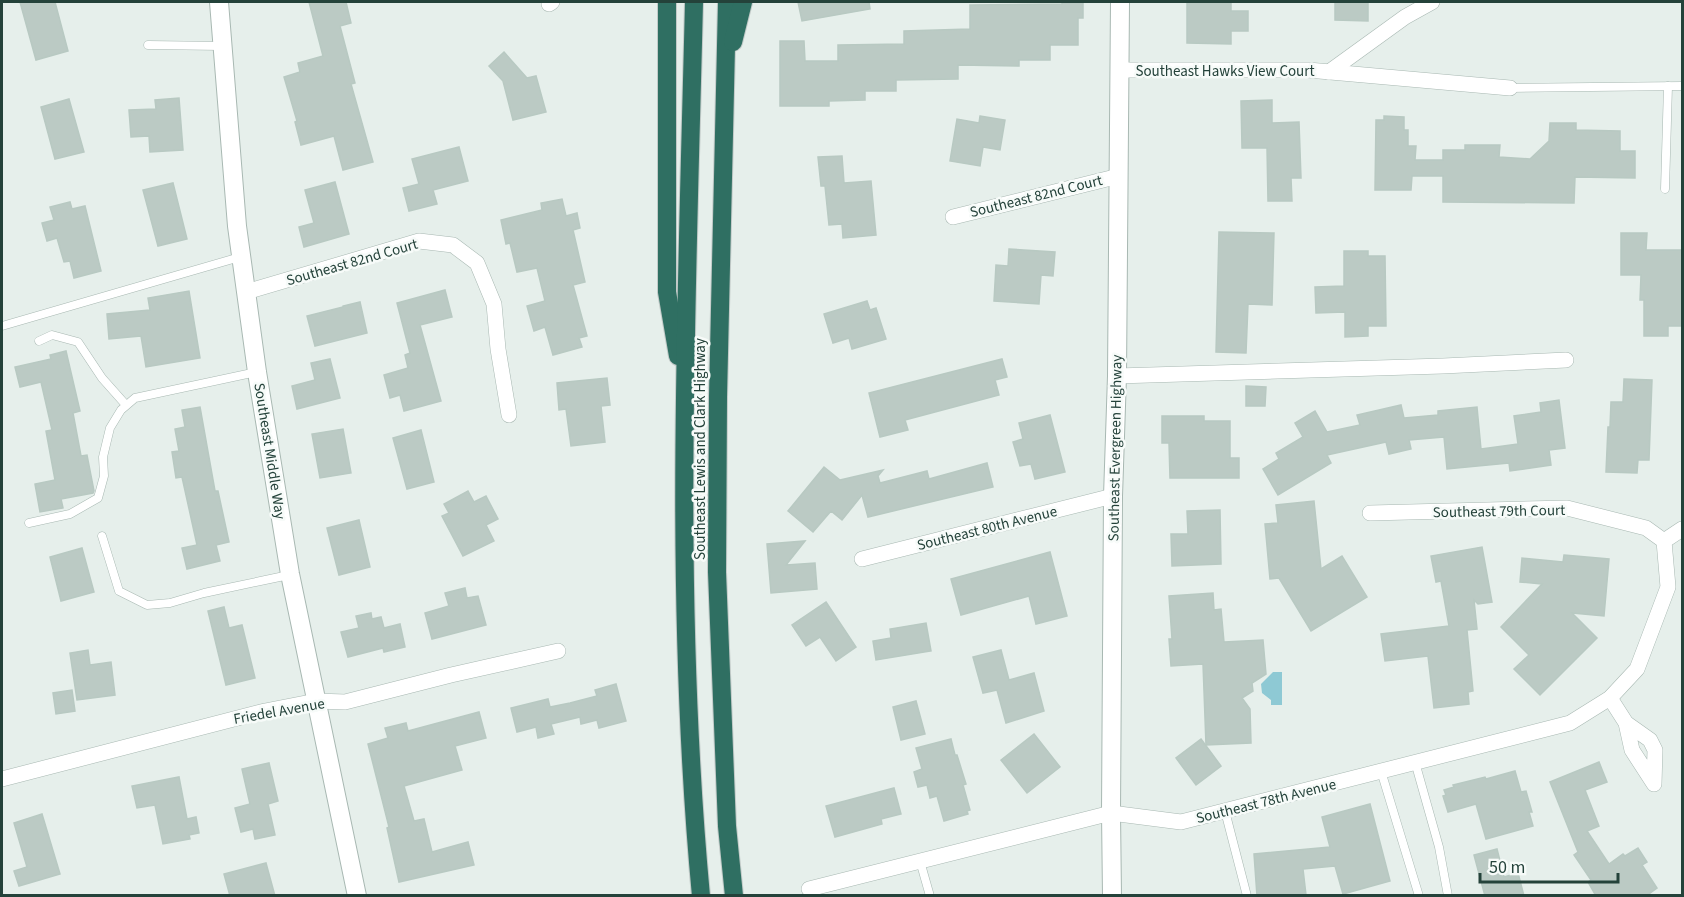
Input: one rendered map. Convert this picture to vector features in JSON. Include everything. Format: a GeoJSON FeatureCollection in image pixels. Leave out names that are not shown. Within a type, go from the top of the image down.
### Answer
{"type":"FeatureCollection","features":[{"type":"Feature","properties":{"kind":"highway"},"geometry":{"type":"LineString","coordinates":[[668,2],[667,292],[685,396]]}},
{"type":"Feature","properties":{"kind":"highway","name":"Southeast Lewis and Clark Highway"},"geometry":{"type":"LineString","coordinates":[[694,2],[685,396],[684,578],[695,828],[701,896]]}},
{"type":"Feature","properties":{"kind":"highway","name":"Southeast Lewis and Clark Highway"},"geometry":{"type":"LineString","coordinates":[[727,2],[718,397],[717,572],[727,826],[734,896]]}},
{"type":"Feature","properties":{"kind":"highway"},"geometry":{"type":"LineString","coordinates":[[725,78],[743,2]]}},
{"type":"Feature","properties":{"kind":"street","name":"Southeast Middle Way"},"geometry":{"type":"LineString","coordinates":[[219,2],[237,226],[257,372],[291,574],[357,896]]}},
{"type":"Feature","properties":{"kind":"street","name":"Southeast Evergreen Highway"},"geometry":{"type":"LineString","coordinates":[[1112,896],[1113,496],[1117,376],[1120,2]]}},
{"type":"Feature","properties":{"kind":"street","name":"Southeast Hawks View Court"},"geometry":{"type":"LineString","coordinates":[[1329,72],[1405,17],[1432,2]]}},
{"type":"Feature","properties":{"kind":"street","name":"Southeast Hawks View Court"},"geometry":{"type":"LineString","coordinates":[[1120,70],[1308,70],[1510,88]]}},
{"type":"Feature","properties":{"kind":"street","name":"Southeast 82nd Court"},"geometry":{"type":"LineString","coordinates":[[952,217],[1119,176]]}},
{"type":"Feature","properties":{"kind":"street","name":"Southeast 82nd Court"},"geometry":{"type":"LineString","coordinates":[[246,292],[419,241],[453,245],[477,262],[494,304],[498,349],[509,415]]}},
{"type":"Feature","properties":{"kind":"street"},"geometry":{"type":"LineString","coordinates":[[1117,376],[1431,367],[1566,360]]}},
{"type":"Feature","properties":{"kind":"street","name":"Southeast 80th Avenue"},"geometry":{"type":"LineString","coordinates":[[862,559],[1113,496]]}},
{"type":"Feature","properties":{"kind":"street","name":"Southeast 79th Court"},"geometry":{"type":"LineString","coordinates":[[1370,513],[1567,508],[1646,528],[1664,541]]}},
{"type":"Feature","properties":{"kind":"street"},"geometry":{"type":"LineString","coordinates":[[1626,723],[1610,698],[1637,669],[1668,587],[1664,541],[1683,529]]}},
{"type":"Feature","properties":{"kind":"street","name":"Friedel Avenue"},"geometry":{"type":"LineString","coordinates":[[2,779],[265,711],[316,701],[345,702],[558,651]]}},
{"type":"Feature","properties":{"kind":"street","name":"Southeast 78th Avenue"},"geometry":{"type":"LineString","coordinates":[[809,889],[1111,813],[1181,822],[1570,723],[1610,698]]}},
{"type":"Feature","properties":{"kind":"lane"},"geometry":{"type":"LineString","coordinates":[[148,45],[222,46]]}},
{"type":"Feature","properties":{"kind":"lane"},"geometry":{"type":"LineString","coordinates":[[1665,189],[1668,86]]}},
{"type":"Feature","properties":{"kind":"lane"},"geometry":{"type":"LineString","coordinates":[[1510,88],[1683,86]]}},
{"type":"Feature","properties":{"kind":"lane"},"geometry":{"type":"LineString","coordinates":[[2,326],[241,256]]}},
{"type":"Feature","properties":{"kind":"lane"},"geometry":{"type":"LineString","coordinates":[[39,341],[52,335],[78,342],[102,378],[126,405]]}},
{"type":"Feature","properties":{"kind":"lane"},"geometry":{"type":"LineString","coordinates":[[29,523],[70,514],[98,498],[104,476],[103,457],[110,428],[121,410],[135,398],[257,372]]}},
{"type":"Feature","properties":{"kind":"lane"},"geometry":{"type":"LineString","coordinates":[[102,536],[119,591],[147,605],[170,603],[204,593],[291,574]]}},
{"type":"Feature","properties":{"kind":"lane"},"geometry":{"type":"LineString","coordinates":[[1415,762],[1438,847],[1448,896]]}},
{"type":"Feature","properties":{"kind":"lane"},"geometry":{"type":"LineString","coordinates":[[1381,771],[1419,896]]}},
{"type":"Feature","properties":{"kind":"lane"},"geometry":{"type":"LineString","coordinates":[[1226,811],[1247,896]]}},
{"type":"Feature","properties":{"kind":"lane"},"geometry":{"type":"LineString","coordinates":[[920,861],[930,896]]}},
{"type":"Feature","properties":{"kind":"water"},"geometry":{"type":"Polygon","coordinates":[[[1273,672],[1282,672],[1282,705],[1271,705],[1271,700],[1262,693],[1261,684],[1273,672]]]}},
{"type":"Feature","properties":{"kind":"building"},"geometry":{"type":"Polygon","coordinates":[[[20,2],[55,2],[68,51],[36,60],[20,2]]]}},
{"type":"Feature","properties":{"kind":"building"},"geometry":{"type":"Polygon","coordinates":[[[309,2],[346,2],[351,23],[340,26],[355,83],[351,84],[373,162],[343,170],[334,136],[301,145],[295,122],[297,121],[284,77],[300,72],[298,63],[323,56],[309,2]]]}},
{"type":"Feature","properties":{"kind":"building"},"geometry":{"type":"Polygon","coordinates":[[[798,2],[869,2],[870,9],[802,21],[798,2]]]}},
{"type":"Feature","properties":{"kind":"building"},"geometry":{"type":"Polygon","coordinates":[[[1062,2],[1083,2],[1083,18],[1078,18],[1078,45],[1050,45],[1050,60],[1019,60],[1019,66],[958,65],[958,79],[896,80],[896,91],[865,91],[865,100],[829,101],[829,106],[780,106],[780,41],[804,41],[805,61],[838,61],[838,45],[904,44],[904,31],[970,29],[970,5],[1062,4],[1062,2]]]}},
{"type":"Feature","properties":{"kind":"building"},"geometry":{"type":"Polygon","coordinates":[[[1187,2],[1231,2],[1231,11],[1248,11],[1248,31],[1231,31],[1231,44],[1187,43],[1187,2]]]}},
{"type":"Feature","properties":{"kind":"building"},"geometry":{"type":"Polygon","coordinates":[[[1335,2],[1368,2],[1368,21],[1335,20],[1335,2]]]}},
{"type":"Feature","properties":{"kind":"building"},"geometry":{"type":"Polygon","coordinates":[[[504,52],[527,78],[536,76],[546,112],[513,120],[503,81],[489,66],[504,52]]]}},
{"type":"Feature","properties":{"kind":"building"},"geometry":{"type":"Polygon","coordinates":[[[179,98],[183,150],[150,152],[149,136],[131,137],[129,110],[156,109],[155,100],[179,98]]]}},
{"type":"Feature","properties":{"kind":"building"},"geometry":{"type":"Polygon","coordinates":[[[69,99],[84,152],[55,159],[41,107],[69,99]]]}},
{"type":"Feature","properties":{"kind":"building"},"geometry":{"type":"Polygon","coordinates":[[[1272,100],[1272,123],[1299,122],[1301,178],[1291,178],[1292,201],[1268,201],[1267,148],[1242,148],[1241,101],[1272,100]]]}},
{"type":"Feature","properties":{"kind":"building"},"geometry":{"type":"Polygon","coordinates":[[[980,116],[1005,120],[1000,150],[983,147],[980,166],[950,161],[957,119],[979,123],[980,116]]]}},
{"type":"Feature","properties":{"kind":"building"},"geometry":{"type":"Polygon","coordinates":[[[1384,116],[1404,117],[1404,130],[1408,130],[1408,146],[1416,146],[1415,160],[1443,160],[1443,150],[1465,150],[1465,145],[1500,145],[1499,157],[1530,159],[1549,141],[1550,123],[1576,123],[1576,130],[1620,131],[1620,151],[1635,151],[1635,178],[1575,177],[1574,203],[1443,202],[1443,176],[1412,176],[1411,190],[1375,190],[1376,120],[1384,120],[1384,116]]]}},
{"type":"Feature","properties":{"kind":"building"},"geometry":{"type":"Polygon","coordinates":[[[459,147],[468,181],[433,190],[437,204],[409,211],[403,188],[419,184],[412,159],[459,147]]]}},
{"type":"Feature","properties":{"kind":"building"},"geometry":{"type":"Polygon","coordinates":[[[842,156],[844,183],[871,181],[876,235],[843,238],[842,224],[829,225],[825,186],[821,186],[818,157],[842,156]]]}},
{"type":"Feature","properties":{"kind":"building"},"geometry":{"type":"Polygon","coordinates":[[[335,182],[349,234],[304,247],[299,227],[314,223],[305,190],[335,182]]]}},
{"type":"Feature","properties":{"kind":"building"},"geometry":{"type":"Polygon","coordinates":[[[173,183],[187,239],[158,246],[143,190],[173,183]]]}},
{"type":"Feature","properties":{"kind":"building"},"geometry":{"type":"Polygon","coordinates":[[[562,199],[566,216],[577,213],[580,228],[573,230],[585,282],[573,285],[587,336],[579,338],[582,347],[553,355],[545,327],[534,331],[527,306],[545,301],[537,268],[517,272],[510,243],[506,244],[501,220],[542,210],[541,203],[562,199]]]}},
{"type":"Feature","properties":{"kind":"building"},"geometry":{"type":"Polygon","coordinates":[[[70,202],[72,209],[85,206],[101,271],[74,278],[70,261],[64,262],[57,238],[47,241],[42,223],[54,220],[50,207],[70,202]]]}},
{"type":"Feature","properties":{"kind":"building"},"geometry":{"type":"Polygon","coordinates":[[[1219,232],[1274,233],[1272,305],[1248,304],[1246,353],[1216,352],[1219,232]]]}},
{"type":"Feature","properties":{"kind":"building"},"geometry":{"type":"Polygon","coordinates":[[[1621,233],[1647,233],[1646,250],[1682,250],[1683,326],[1668,326],[1668,336],[1644,336],[1644,300],[1640,300],[1641,275],[1621,275],[1621,233]]]}},
{"type":"Feature","properties":{"kind":"building"},"geometry":{"type":"Polygon","coordinates":[[[1009,249],[1055,252],[1053,276],[1041,275],[1039,304],[994,301],[996,265],[1008,266],[1009,249]]]}},
{"type":"Feature","properties":{"kind":"building"},"geometry":{"type":"Polygon","coordinates":[[[1344,251],[1368,251],[1368,256],[1385,256],[1386,326],[1368,326],[1368,336],[1345,337],[1345,312],[1316,313],[1315,287],[1344,286],[1344,251]]]}},
{"type":"Feature","properties":{"kind":"building"},"geometry":{"type":"Polygon","coordinates":[[[445,290],[452,317],[420,325],[441,401],[404,411],[400,395],[390,398],[384,375],[408,368],[405,355],[410,353],[397,303],[445,290]]]}},
{"type":"Feature","properties":{"kind":"building"},"geometry":{"type":"Polygon","coordinates":[[[189,291],[200,358],[146,367],[141,336],[109,339],[107,314],[150,310],[148,298],[189,291]]]}},
{"type":"Feature","properties":{"kind":"building"},"geometry":{"type":"Polygon","coordinates":[[[867,301],[870,310],[876,308],[886,339],[852,349],[849,338],[833,343],[824,314],[867,301]]]}},
{"type":"Feature","properties":{"kind":"building"},"geometry":{"type":"Polygon","coordinates":[[[360,302],[367,333],[315,346],[307,316],[360,302]]]}},
{"type":"Feature","properties":{"kind":"building"},"geometry":{"type":"Polygon","coordinates":[[[66,351],[80,411],[73,413],[81,456],[87,455],[94,491],[61,499],[63,508],[40,512],[35,484],[55,480],[46,431],[52,430],[41,382],[20,387],[15,367],[51,359],[50,355],[66,351]]]}},
{"type":"Feature","properties":{"kind":"building"},"geometry":{"type":"Polygon","coordinates":[[[330,359],[340,398],[297,409],[292,386],[315,380],[311,363],[330,359]]]}},
{"type":"Feature","properties":{"kind":"building"},"geometry":{"type":"Polygon","coordinates":[[[1002,359],[1007,377],[995,380],[999,395],[905,420],[908,430],[880,437],[869,393],[1002,359]]]}},
{"type":"Feature","properties":{"kind":"building"},"geometry":{"type":"Polygon","coordinates":[[[607,378],[610,405],[601,406],[605,442],[571,446],[566,409],[559,410],[557,383],[607,378]]]}},
{"type":"Feature","properties":{"kind":"building"},"geometry":{"type":"Polygon","coordinates":[[[1624,379],[1652,380],[1649,460],[1638,460],[1637,473],[1606,472],[1611,402],[1623,402],[1624,379]]]}},
{"type":"Feature","properties":{"kind":"building"},"geometry":{"type":"Polygon","coordinates":[[[1246,386],[1266,387],[1265,406],[1246,406],[1246,386]]]}},
{"type":"Feature","properties":{"kind":"building"},"geometry":{"type":"Polygon","coordinates":[[[1559,400],[1565,448],[1549,450],[1551,465],[1510,471],[1509,463],[1447,469],[1444,437],[1409,440],[1411,449],[1389,454],[1386,442],[1327,455],[1331,463],[1278,495],[1263,469],[1279,459],[1276,453],[1303,437],[1295,423],[1315,411],[1327,432],[1360,425],[1357,415],[1401,405],[1404,418],[1438,415],[1438,411],[1477,407],[1481,449],[1518,444],[1514,416],[1541,412],[1540,403],[1559,400]]]}},
{"type":"Feature","properties":{"kind":"building"},"geometry":{"type":"Polygon","coordinates":[[[200,407],[215,491],[218,491],[229,542],[216,545],[220,561],[187,569],[182,548],[197,545],[182,477],[176,478],[172,452],[179,451],[175,429],[185,427],[182,410],[200,407]]]}},
{"type":"Feature","properties":{"kind":"building"},"geometry":{"type":"Polygon","coordinates":[[[1050,415],[1065,472],[1035,479],[1031,464],[1020,466],[1013,442],[1023,439],[1019,423],[1050,415]]]}},
{"type":"Feature","properties":{"kind":"building"},"geometry":{"type":"Polygon","coordinates":[[[1162,416],[1204,416],[1204,421],[1230,421],[1230,458],[1239,458],[1239,478],[1170,478],[1169,443],[1162,443],[1162,416]]]}},
{"type":"Feature","properties":{"kind":"building"},"geometry":{"type":"Polygon","coordinates":[[[343,429],[351,473],[320,478],[312,434],[343,429]]]}},
{"type":"Feature","properties":{"kind":"building"},"geometry":{"type":"Polygon","coordinates":[[[421,430],[434,482],[407,489],[393,438],[421,430]]]}},
{"type":"Feature","properties":{"kind":"building"},"geometry":{"type":"Polygon","coordinates":[[[987,463],[993,487],[868,517],[862,495],[842,520],[831,511],[813,532],[788,511],[824,467],[840,480],[883,470],[878,476],[880,483],[927,471],[929,479],[987,463]]]}},
{"type":"Feature","properties":{"kind":"building"},"geometry":{"type":"Polygon","coordinates":[[[468,491],[474,502],[486,496],[498,519],[486,525],[494,541],[463,556],[442,516],[449,513],[444,504],[468,491]]]}},
{"type":"Feature","properties":{"kind":"building"},"geometry":{"type":"Polygon","coordinates":[[[1314,501],[1321,569],[1342,556],[1367,597],[1311,631],[1279,578],[1270,579],[1265,524],[1278,523],[1276,505],[1314,501]]]}},
{"type":"Feature","properties":{"kind":"building"},"geometry":{"type":"Polygon","coordinates":[[[1220,510],[1221,564],[1172,566],[1171,534],[1188,534],[1187,511],[1220,510]]]}},
{"type":"Feature","properties":{"kind":"building"},"geometry":{"type":"Polygon","coordinates":[[[359,520],[370,567],[339,575],[327,528],[359,520]]]}},
{"type":"Feature","properties":{"kind":"building"},"geometry":{"type":"Polygon","coordinates":[[[805,541],[786,565],[815,563],[817,589],[771,593],[767,544],[805,541]]]}},
{"type":"Feature","properties":{"kind":"building"},"geometry":{"type":"Polygon","coordinates":[[[1482,547],[1492,602],[1478,604],[1474,600],[1477,629],[1467,630],[1473,691],[1468,692],[1469,704],[1434,708],[1428,656],[1385,661],[1381,634],[1449,626],[1441,581],[1436,582],[1431,556],[1482,547]]]}},
{"type":"Feature","properties":{"kind":"building"},"geometry":{"type":"Polygon","coordinates":[[[82,548],[94,592],[61,601],[50,557],[82,548]]]}},
{"type":"Feature","properties":{"kind":"building"},"geometry":{"type":"Polygon","coordinates":[[[1050,552],[1067,616],[1036,624],[1029,596],[961,615],[951,579],[1050,552]]]}},
{"type":"Feature","properties":{"kind":"building"},"geometry":{"type":"Polygon","coordinates":[[[1564,555],[1609,559],[1604,616],[1572,613],[1597,638],[1540,695],[1514,669],[1529,655],[1501,627],[1542,584],[1520,582],[1522,558],[1563,562],[1564,555]]]}},
{"type":"Feature","properties":{"kind":"building"},"geometry":{"type":"Polygon","coordinates":[[[465,588],[467,598],[478,596],[486,625],[432,639],[425,613],[449,606],[445,593],[465,588]]]}},
{"type":"Feature","properties":{"kind":"building"},"geometry":{"type":"Polygon","coordinates":[[[1213,593],[1214,610],[1221,609],[1224,642],[1263,640],[1266,674],[1252,683],[1253,691],[1242,698],[1250,709],[1251,743],[1206,745],[1203,664],[1171,666],[1169,596],[1213,593]]]}},
{"type":"Feature","properties":{"kind":"building"},"geometry":{"type":"Polygon","coordinates":[[[826,602],[856,647],[836,661],[820,637],[806,646],[792,625],[826,602]]]}},
{"type":"Feature","properties":{"kind":"building"},"geometry":{"type":"Polygon","coordinates":[[[224,607],[229,628],[242,625],[255,678],[226,685],[208,611],[224,607]]]}},
{"type":"Feature","properties":{"kind":"building"},"geometry":{"type":"Polygon","coordinates":[[[371,613],[372,619],[381,617],[384,628],[400,624],[405,647],[384,652],[383,648],[348,657],[341,632],[359,628],[356,616],[371,613]]]}},
{"type":"Feature","properties":{"kind":"building"},"geometry":{"type":"Polygon","coordinates":[[[926,623],[931,651],[876,660],[873,641],[891,638],[890,629],[926,623]]]}},
{"type":"Feature","properties":{"kind":"building"},"geometry":{"type":"Polygon","coordinates":[[[88,650],[90,665],[111,662],[115,695],[77,700],[70,653],[88,650]]]}},
{"type":"Feature","properties":{"kind":"building"},"geometry":{"type":"Polygon","coordinates":[[[1001,650],[1009,680],[1034,673],[1044,711],[1006,723],[997,690],[983,693],[973,657],[1001,650]]]}},
{"type":"Feature","properties":{"kind":"building"},"geometry":{"type":"Polygon","coordinates":[[[616,684],[626,721],[599,728],[597,720],[581,724],[580,717],[551,724],[554,734],[538,738],[536,727],[517,732],[511,708],[548,699],[550,707],[570,703],[597,696],[595,690],[616,684]]]}},
{"type":"Feature","properties":{"kind":"building"},"geometry":{"type":"Polygon","coordinates":[[[72,690],[75,711],[56,714],[53,693],[72,690]]]}},
{"type":"Feature","properties":{"kind":"building"},"geometry":{"type":"Polygon","coordinates":[[[916,701],[925,734],[901,740],[893,707],[916,701]]]}},
{"type":"Feature","properties":{"kind":"building"},"geometry":{"type":"Polygon","coordinates":[[[479,712],[486,738],[455,746],[462,770],[404,786],[414,821],[424,819],[432,852],[468,842],[474,865],[399,882],[387,828],[389,827],[368,744],[388,738],[385,728],[406,723],[408,731],[479,712]]]}},
{"type":"Feature","properties":{"kind":"building"},"geometry":{"type":"Polygon","coordinates":[[[1034,734],[1060,767],[1027,793],[1001,760],[1034,734]]]}},
{"type":"Feature","properties":{"kind":"building"},"geometry":{"type":"Polygon","coordinates":[[[951,739],[966,784],[963,785],[970,810],[967,811],[968,814],[944,821],[937,796],[930,798],[927,785],[918,787],[914,772],[922,769],[916,748],[951,739]]]}},
{"type":"Feature","properties":{"kind":"building"},"geometry":{"type":"Polygon","coordinates":[[[1201,739],[1221,766],[1196,785],[1176,758],[1201,739]]]}},
{"type":"Feature","properties":{"kind":"building"},"geometry":{"type":"Polygon","coordinates":[[[1599,762],[1607,782],[1585,790],[1599,826],[1587,831],[1609,864],[1623,854],[1625,856],[1638,848],[1647,862],[1642,865],[1657,888],[1646,896],[1596,896],[1588,882],[1591,880],[1574,855],[1578,852],[1550,782],[1599,762]]]}},
{"type":"Feature","properties":{"kind":"building"},"geometry":{"type":"Polygon","coordinates":[[[269,763],[278,801],[268,804],[275,835],[255,839],[253,829],[241,832],[235,808],[250,804],[242,769],[269,763]]]}},
{"type":"Feature","properties":{"kind":"building"},"geometry":{"type":"Polygon","coordinates":[[[1515,771],[1521,792],[1526,791],[1533,826],[1486,839],[1476,804],[1448,812],[1443,796],[1446,795],[1444,790],[1454,787],[1453,785],[1515,771]]]}},
{"type":"Feature","properties":{"kind":"building"},"geometry":{"type":"Polygon","coordinates":[[[179,777],[187,819],[196,817],[199,833],[189,835],[190,839],[163,844],[155,805],[137,808],[132,786],[179,777]]]}},
{"type":"Feature","properties":{"kind":"building"},"geometry":{"type":"Polygon","coordinates":[[[894,788],[901,814],[881,819],[882,824],[835,837],[826,806],[894,788]]]}},
{"type":"Feature","properties":{"kind":"building"},"geometry":{"type":"Polygon","coordinates":[[[1370,804],[1390,881],[1343,894],[1335,866],[1303,869],[1306,895],[1257,896],[1254,854],[1330,847],[1322,817],[1370,804]]]}},
{"type":"Feature","properties":{"kind":"building"},"geometry":{"type":"Polygon","coordinates":[[[42,814],[60,874],[19,886],[14,871],[27,867],[14,823],[42,814]]]}},
{"type":"Feature","properties":{"kind":"building"},"geometry":{"type":"Polygon","coordinates":[[[1497,849],[1504,877],[1518,873],[1524,896],[1485,896],[1474,855],[1497,849]]]}},
{"type":"Feature","properties":{"kind":"building"},"geometry":{"type":"Polygon","coordinates":[[[266,863],[275,896],[230,896],[224,874],[266,863]]]}}]}
